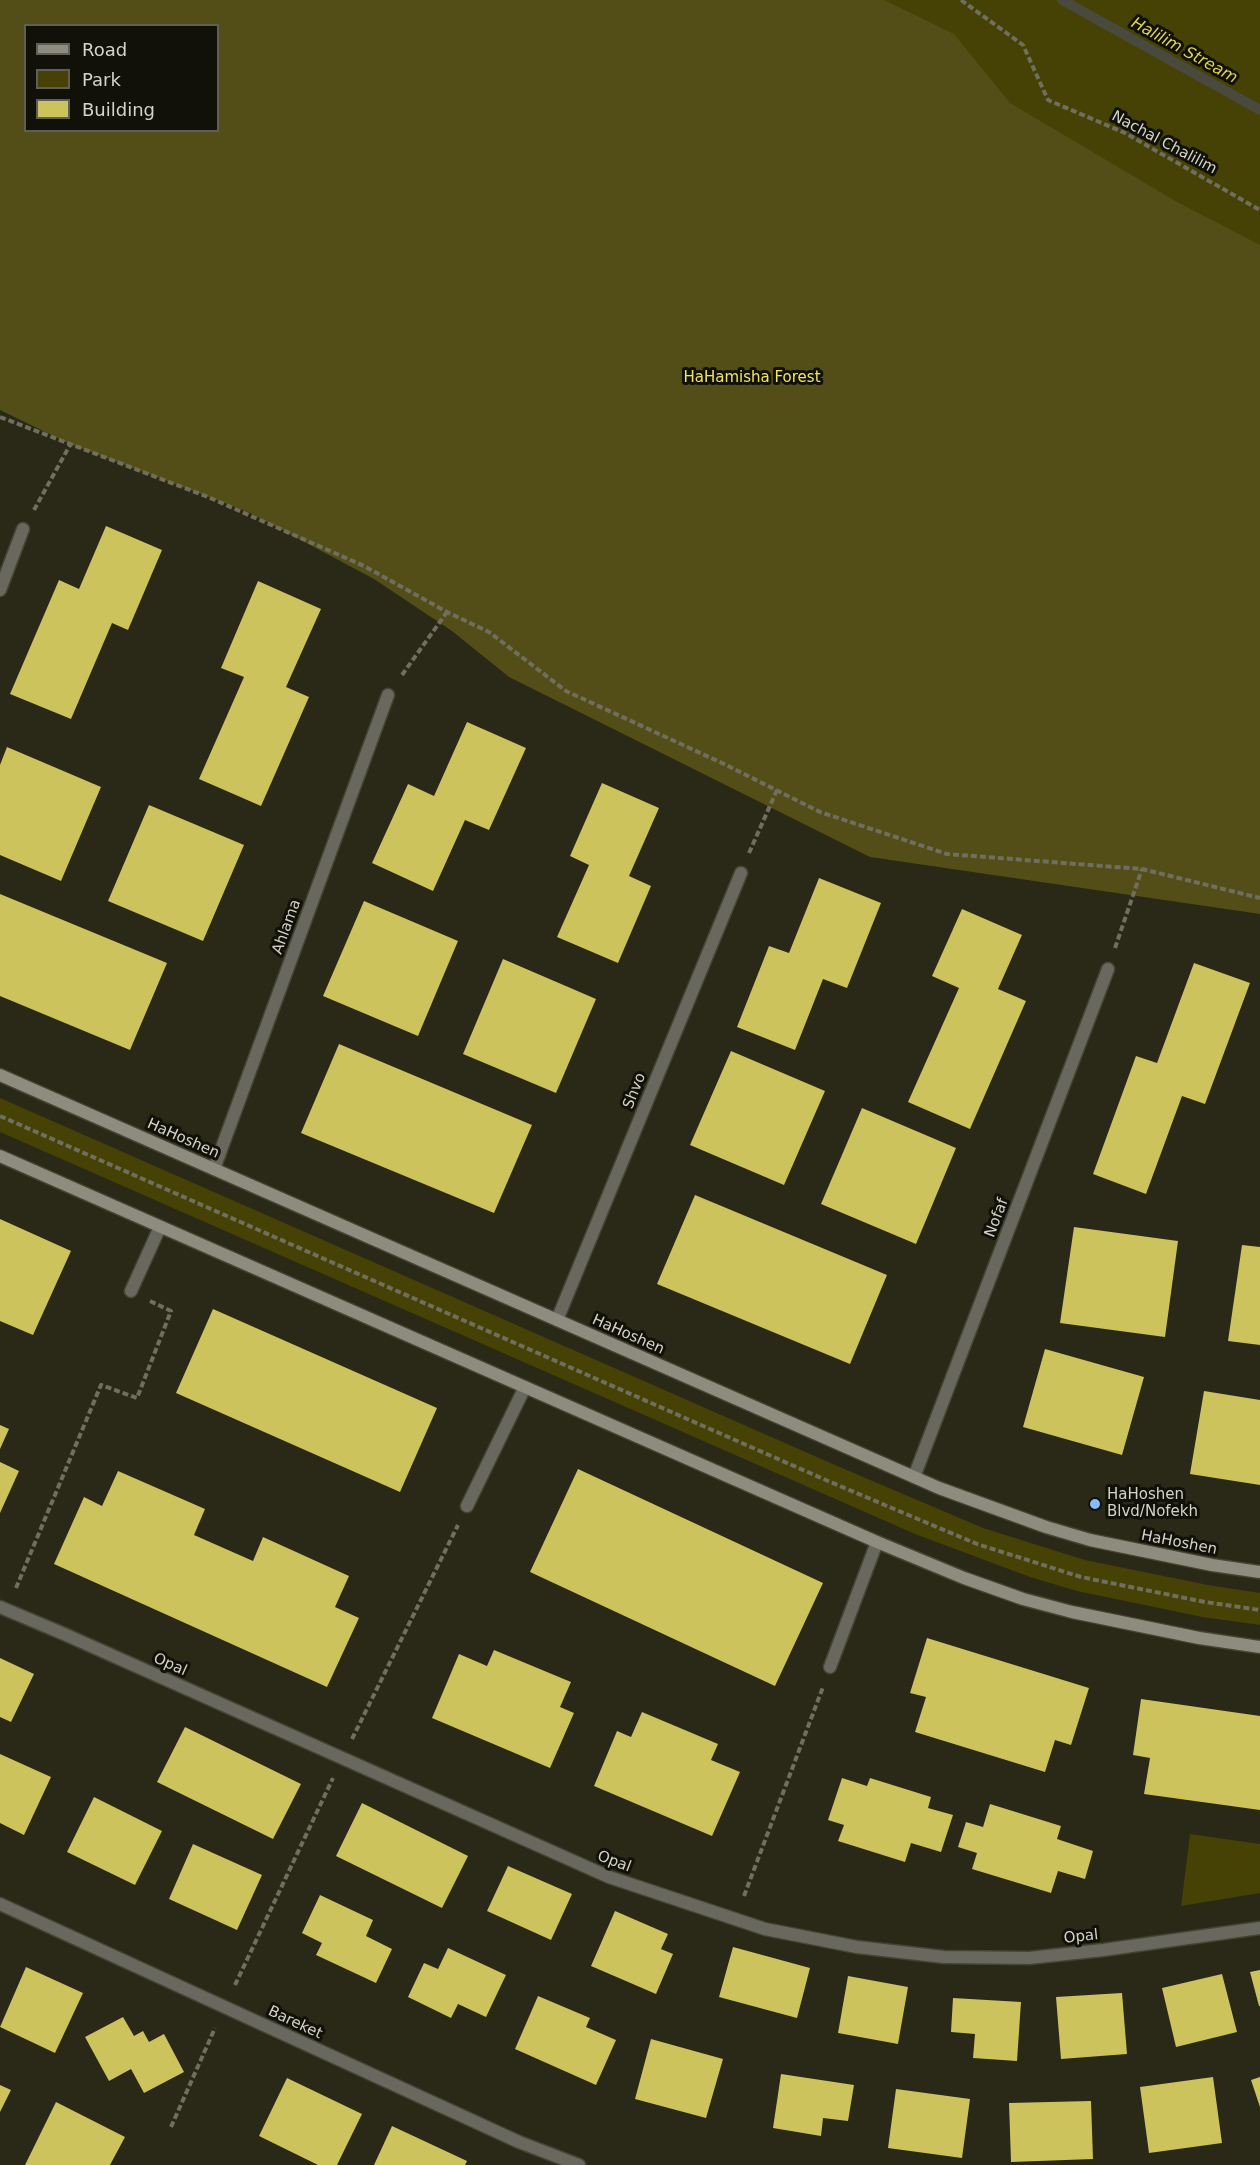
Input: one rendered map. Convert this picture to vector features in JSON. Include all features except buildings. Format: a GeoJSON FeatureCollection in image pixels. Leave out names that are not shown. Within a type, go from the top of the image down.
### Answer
{"type":"FeatureCollection","features":[{"type":"Feature","properties":{"kind":"street"},"geometry":{"type":"LineString","coordinates":[[0,590],[23,529]]}},
{"type":"Feature","properties":{"kind":"street","name":"Ahlama"},"geometry":{"type":"LineString","coordinates":[[214,1168],[388,695]]}},
{"type":"Feature","properties":{"kind":"street","name":"Shvo"},"geometry":{"type":"LineString","coordinates":[[557,1320],[741,873]]}},
{"type":"Feature","properties":{"kind":"street","name":"Nofaf"},"geometry":{"type":"LineString","coordinates":[[914,1477],[1108,969]]}},
{"type":"Feature","properties":{"kind":"street","name":"HaHoshen"},"geometry":{"type":"LineString","coordinates":[[0,1075],[914,1477],[991,1508],[1079,1537],[1212,1565],[1260,1572]]}},
{"type":"Feature","properties":{"kind":"street"},"geometry":{"type":"LineString","coordinates":[[0,1156],[877,1542],[964,1578],[1023,1599],[1072,1612],[1199,1638],[1260,1647]]}},
{"type":"Feature","properties":{"kind":"street"},"geometry":{"type":"LineString","coordinates":[[131,1291],[160,1227]]}},
{"type":"Feature","properties":{"kind":"street"},"geometry":{"type":"LineString","coordinates":[[467,1506],[525,1387]]}},
{"type":"Feature","properties":{"kind":"street"},"geometry":{"type":"LineString","coordinates":[[830,1666],[877,1542]]}},
{"type":"Feature","properties":{"kind":"street","name":"Opal"},"geometry":{"type":"LineString","coordinates":[[3,1609],[64,1634],[609,1877],[765,1929],[857,1947],[944,1957],[1029,1958],[1260,1928]]}},
{"type":"Feature","properties":{"kind":"street","name":"Bareket"},"geometry":{"type":"LineString","coordinates":[[0,1904],[519,2142],[579,2165]]}},
{"type":"Feature","properties":{"kind":"path","name":"Nachal Chalilim"},"geometry":{"type":"LineString","coordinates":[[961,0],[1023,45],[1048,100],[1125,133],[1260,210]]}},
{"type":"Feature","properties":{"kind":"path"},"geometry":{"type":"LineString","coordinates":[[0,417],[208,497],[364,566],[447,612],[489,632],[566,692],[820,812],[947,854],[1142,869],[1260,898]]}},
{"type":"Feature","properties":{"kind":"path"},"geometry":{"type":"LineString","coordinates":[[23,529],[70,445]]}},
{"type":"Feature","properties":{"kind":"path"},"geometry":{"type":"LineString","coordinates":[[388,695],[447,612]]}},
{"type":"Feature","properties":{"kind":"path"},"geometry":{"type":"LineString","coordinates":[[741,873],[777,790]]}},
{"type":"Feature","properties":{"kind":"path"},"geometry":{"type":"LineString","coordinates":[[1108,969],[1142,869]]}},
{"type":"Feature","properties":{"kind":"path"},"geometry":{"type":"LineString","coordinates":[[0,1116],[806,1472],[968,1540],[1034,1564],[1081,1577],[1205,1602],[1260,1610]]}},
{"type":"Feature","properties":{"kind":"path"},"geometry":{"type":"LineString","coordinates":[[3,1609],[101,1385],[137,1398],[171,1311],[131,1291]]}},
{"type":"Feature","properties":{"kind":"path"},"geometry":{"type":"LineString","coordinates":[[171,2127],[224,2007],[342,1758],[467,1506]]}},
{"type":"Feature","properties":{"kind":"path"},"geometry":{"type":"LineString","coordinates":[[735,1920],[830,1666]]}},
{"type":"Feature","properties":{"kind":"green space","name":"HaHamisha Forest"},"geometry":{"type":"Polygon","coordinates":[[[0,0],[884,0],[954,34],[1010,103],[1177,202],[1260,245],[1260,914],[870,857],[509,677],[452,631],[374,579],[248,512],[72,445],[0,410],[0,0]]]}},
{"type":"Feature","properties":{"kind":"green space"},"geometry":{"type":"Polygon","coordinates":[[[809,0],[1260,0],[1260,287],[809,0]]]}},
{"type":"Feature","properties":{"kind":"green space"},"geometry":{"type":"Polygon","coordinates":[[[0,1098],[983,1528],[1085,1560],[1260,1593],[1260,1625],[1202,1617],[1077,1591],[1030,1577],[915,1534],[0,1132],[0,1098]]]}},
{"type":"Feature","properties":{"kind":"green space"},"geometry":{"type":"Polygon","coordinates":[[[1190,1834],[1260,1844],[1260,1893],[1181,1906],[1190,1834]]]}},
{"type":"Feature","properties":{"kind":"waterway","name":"Halilim Stream"},"geometry":{"type":"LineString","coordinates":[[1062,0],[1260,110]]}},
{"type":"Feature","properties":{"kind":"place","name":"HaHoshen Blvd/Nofekh"},"geometry":{"type":"Point","coordinates":[1095,1504]}}]}
